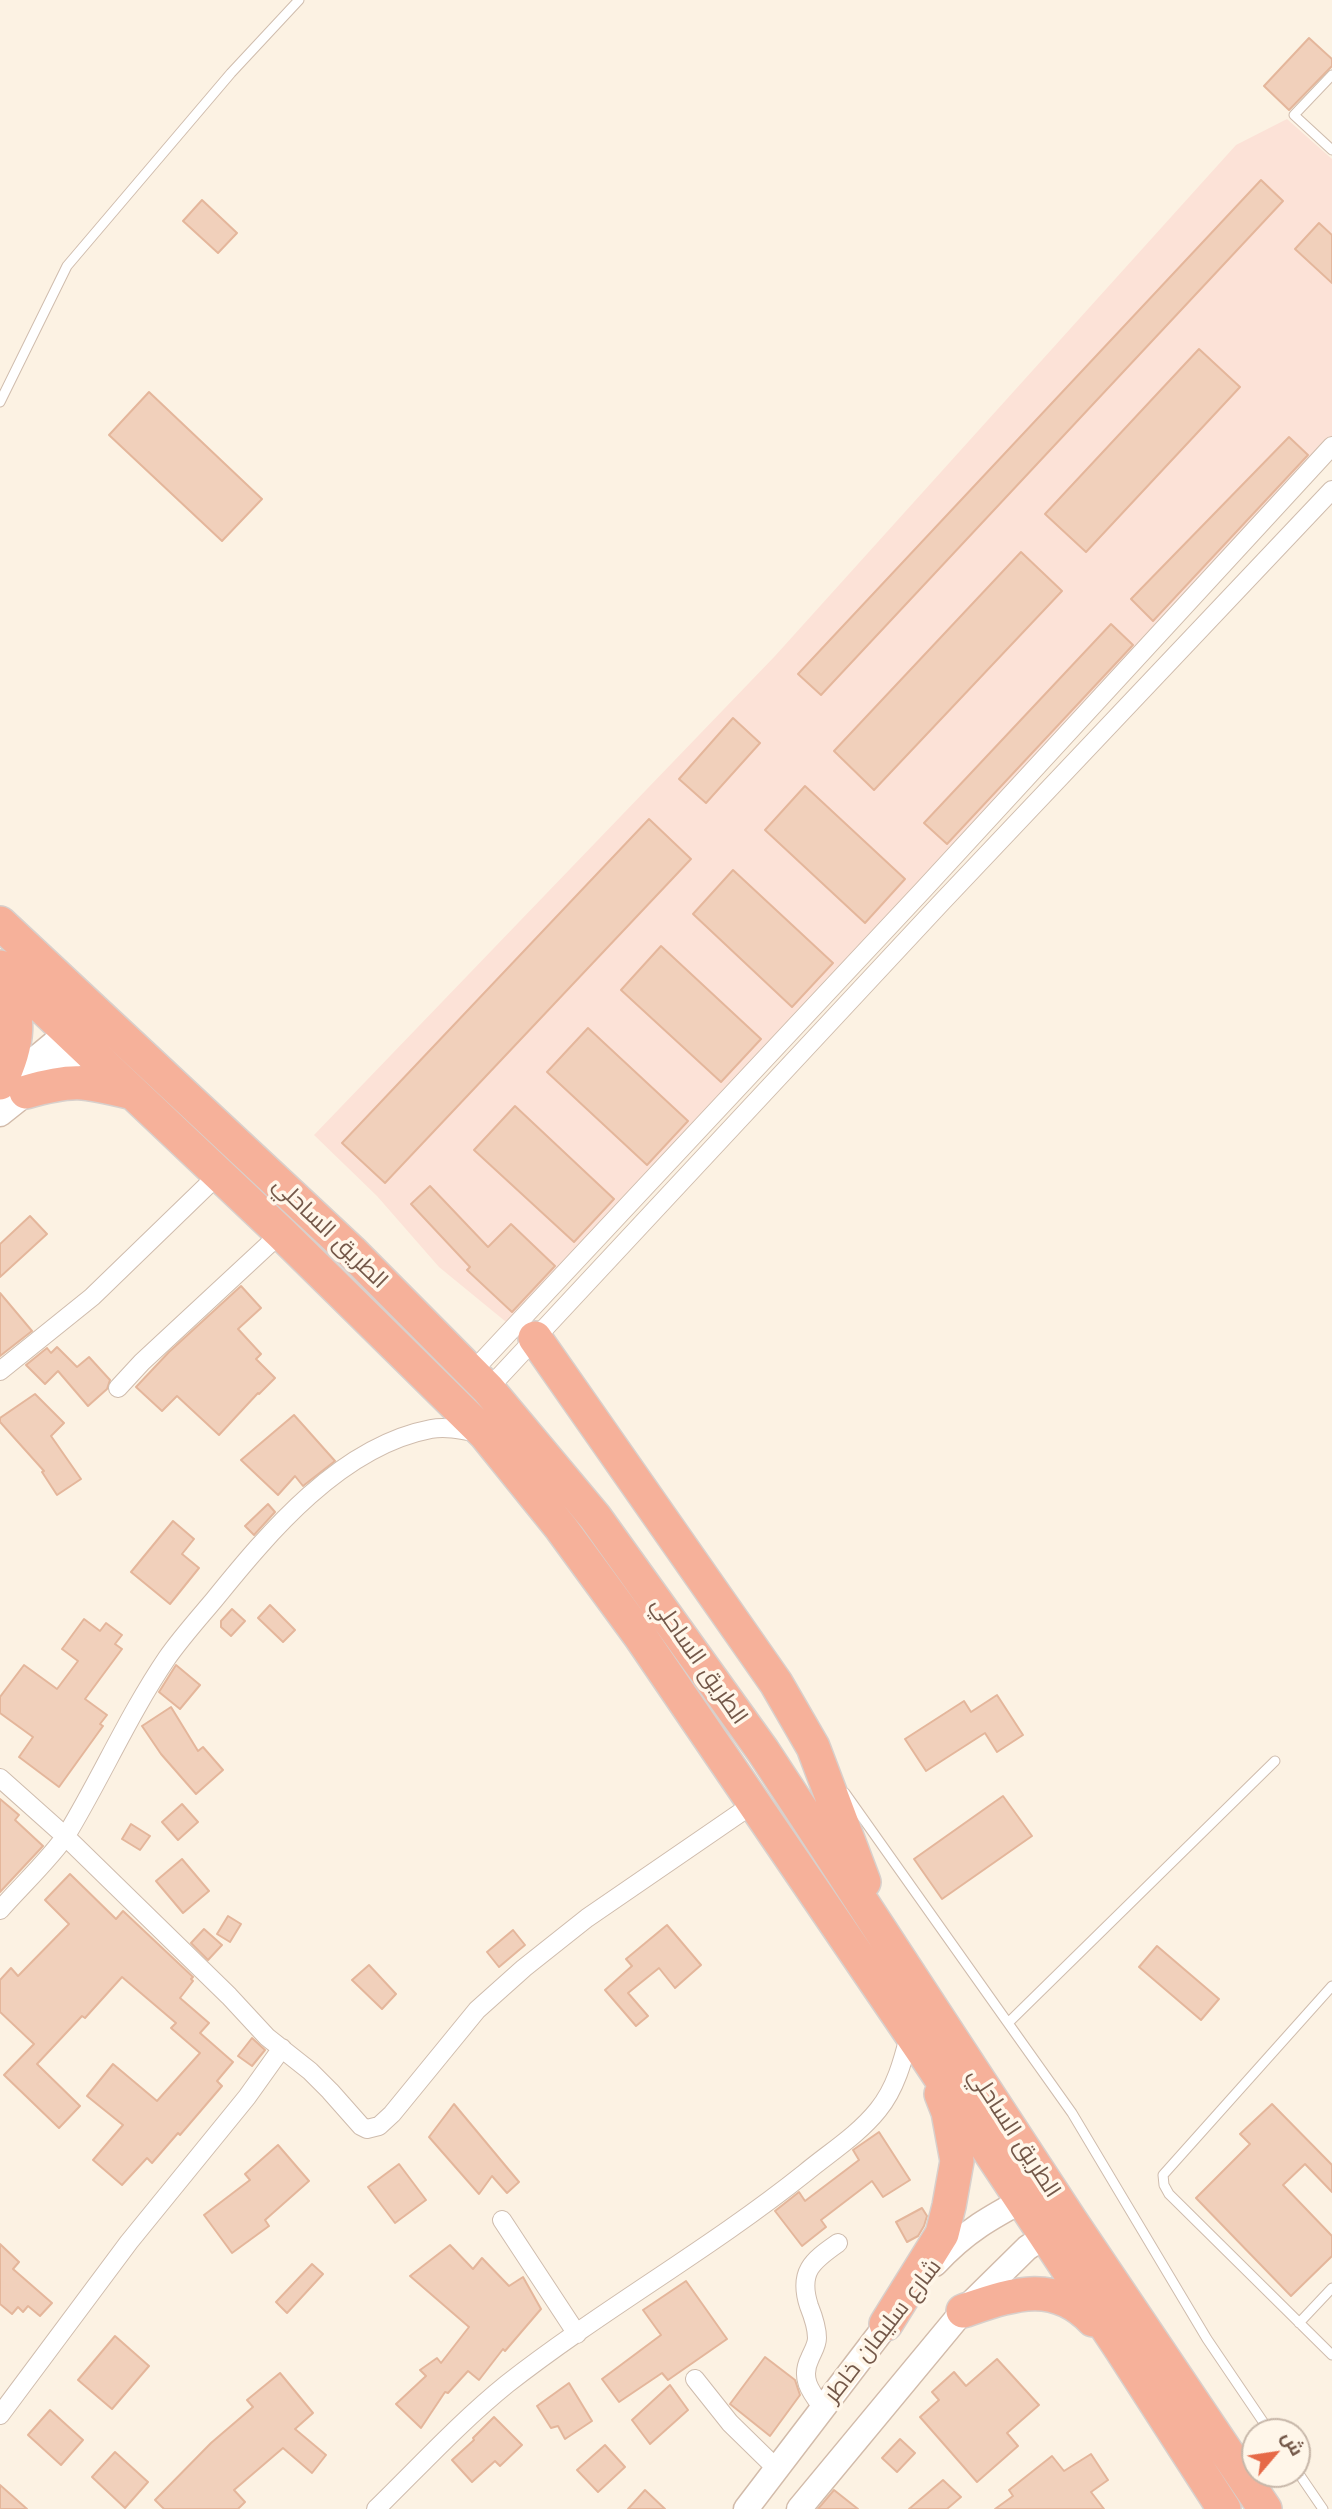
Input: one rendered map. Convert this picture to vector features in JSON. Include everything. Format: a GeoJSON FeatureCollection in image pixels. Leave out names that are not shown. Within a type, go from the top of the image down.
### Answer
{"type":"FeatureCollection","features":[{"type":"Feature","properties":{"kind":"highway","name":"الطريق الساحلي"},"geometry":{"type":"LineString","coordinates":[[0,923],[353,1253],[479,1381],[595,1517],[762,1751],[887,1943],[1058,2228],[1265,2509]]}},
{"type":"Feature","properties":{"kind":"highway","name":"الطريق الساحلي"},"geometry":{"type":"LineString","coordinates":[[4,971],[281,1233],[485,1434],[561,1528],[640,1636],[918,2044],[1036,2193]]}},
{"type":"Feature","properties":{"kind":"highway"},"geometry":{"type":"LineString","coordinates":[[4,971],[17,1021],[9,1088],[73,1081],[92,1082],[134,1093]]}},
{"type":"Feature","properties":{"kind":"highway"},"geometry":{"type":"LineString","coordinates":[[535,1338],[776,1683],[813,1747],[887,1943]]}},
{"type":"Feature","properties":{"kind":"highway"},"geometry":{"type":"LineString","coordinates":[[886,2325],[942,2234],[957,2161],[948,2112],[918,2044]]}},
{"type":"Feature","properties":{"kind":"highway","name":"الطريق الساحلي"},"geometry":{"type":"LineString","coordinates":[[1058,2228],[1121,2349],[1224,2509]]}},
{"type":"Feature","properties":{"kind":"highway"},"geometry":{"type":"LineString","coordinates":[[963,2311],[1030,2292],[1050,2295],[1067,2300],[1084,2311],[1121,2349]]}},
{"type":"Feature","properties":{"kind":"main road"},"geometry":{"type":"LineString","coordinates":[[0,1114],[9,1088],[103,1018]]}},
{"type":"Feature","properties":{"kind":"main road","name":"شارع سليمان خاطر"},"geometry":{"type":"LineString","coordinates":[[754,2506],[776,2468],[822,2407],[955,2242],[974,2227],[1036,2193]]}},
{"type":"Feature","properties":{"kind":"main road","name":"شارع سليمان خاطر"},"geometry":{"type":"LineString","coordinates":[[799,2509],[963,2311],[1027,2248],[1058,2228]]}},
{"type":"Feature","properties":{"kind":"street"},"geometry":{"type":"LineString","coordinates":[[479,1381],[924,889],[1332,446]]}},
{"type":"Feature","properties":{"kind":"street"},"geometry":{"type":"LineString","coordinates":[[479,1381],[535,1338],[940,904],[1332,491]]}},
{"type":"Feature","properties":{"kind":"street"},"geometry":{"type":"LineString","coordinates":[[1202,589],[1223,606]]}},
{"type":"Feature","properties":{"kind":"street"},"geometry":{"type":"LineString","coordinates":[[924,889],[940,904]]}},
{"type":"Feature","properties":{"kind":"street"},"geometry":{"type":"LineString","coordinates":[[0,1371],[92,1297],[218,1175]]}},
{"type":"Feature","properties":{"kind":"street"},"geometry":{"type":"LineString","coordinates":[[118,1388],[142,1362],[281,1233]]}},
{"type":"Feature","properties":{"kind":"street"},"geometry":{"type":"LineString","coordinates":[[0,1910],[65,1836],[112,1749],[168,1656],[264,1541],[323,1486],[368,1452],[397,1439],[433,1429],[485,1434]]}},
{"type":"Feature","properties":{"kind":"street"},"geometry":{"type":"LineString","coordinates":[[0,1778],[65,1836],[219,1987],[267,2038],[323,2084],[361,2126],[367,2129],[379,2126],[392,2114],[477,2010],[524,1968],[587,1918],[753,1804]]}},
{"type":"Feature","properties":{"kind":"street"},"geometry":{"type":"LineString","coordinates":[[376,2509],[506,2385],[737,2225],[856,2131],[877,2111],[918,2044]]}},
{"type":"Feature","properties":{"kind":"street"},"geometry":{"type":"LineString","coordinates":[[0,2415],[128,2242],[247,2097],[282,2048]]}},
{"type":"Feature","properties":{"kind":"street"},"geometry":{"type":"LineString","coordinates":[[502,2220],[576,2334]]}},
{"type":"Feature","properties":{"kind":"street"},"geometry":{"type":"LineString","coordinates":[[822,2407],[805,2378],[817,2342],[805,2289],[811,2264],[838,2243]]}},
{"type":"Feature","properties":{"kind":"street"},"geometry":{"type":"LineString","coordinates":[[695,2379],[730,2423],[776,2468]]}},
{"type":"Feature","properties":{"kind":"lane"},"geometry":{"type":"LineString","coordinates":[[0,402],[67,266],[231,74],[299,0]]}},
{"type":"Feature","properties":{"kind":"lane"},"geometry":{"type":"LineString","coordinates":[[1332,75],[1294,114],[1332,150]]}},
{"type":"Feature","properties":{"kind":"lane"},"geometry":{"type":"LineString","coordinates":[[813,1747],[1072,2113],[1207,2339],[1261,2418]]}},
{"type":"Feature","properties":{"kind":"lane"},"geometry":{"type":"LineString","coordinates":[[1008,2023],[1275,1761]]}},
{"type":"Feature","properties":{"kind":"lane"},"geometry":{"type":"LineString","coordinates":[[1332,1986],[1163,2175],[1169,2194],[1332,2355]]}},
{"type":"Feature","properties":{"kind":"lane"},"geometry":{"type":"LineString","coordinates":[[1299,2323],[1332,2288]]}},
{"type":"Feature","properties":{"kind":"lane"},"geometry":{"type":"LineString","coordinates":[[1309,2488],[1323,2509]]}},
{"type":"Feature","properties":{"kind":"shaded area"},"geometry":{"type":"Polygon","coordinates":[[[1287,119],[1332,159],[1332,438],[511,1326],[439,1267],[377,1196],[314,1135],[775,656],[1236,145],[1287,119]]]}},
{"type":"Feature","properties":{"kind":"building"},"geometry":{"type":"Polygon","coordinates":[[[1309,38],[1332,59],[1332,66],[1289,110],[1264,86],[1309,38]]]}},
{"type":"Feature","properties":{"kind":"building"},"geometry":{"type":"Polygon","coordinates":[[[1261,180],[1283,201],[821,695],[798,674],[1261,180]]]}},
{"type":"Feature","properties":{"kind":"building"},"geometry":{"type":"Polygon","coordinates":[[[202,200],[237,233],[218,253],[183,221],[202,200]]]}},
{"type":"Feature","properties":{"kind":"building"},"geometry":{"type":"Polygon","coordinates":[[[1319,223],[1332,235],[1332,283],[1295,249],[1319,223]]]}},
{"type":"Feature","properties":{"kind":"building"},"geometry":{"type":"Polygon","coordinates":[[[1199,349],[1240,387],[1086,552],[1045,514],[1199,349]]]}},
{"type":"Feature","properties":{"kind":"building"},"geometry":{"type":"Polygon","coordinates":[[[149,392],[262,499],[222,541],[109,435],[149,392]]]}},
{"type":"Feature","properties":{"kind":"building"},"geometry":{"type":"Polygon","coordinates":[[[1289,437],[1308,455],[1153,621],[1131,599],[1289,437]]]}},
{"type":"Feature","properties":{"kind":"building"},"geometry":{"type":"Polygon","coordinates":[[[1021,552],[1062,591],[874,790],[834,751],[1021,552]]]}},
{"type":"Feature","properties":{"kind":"building"},"geometry":{"type":"Polygon","coordinates":[[[1111,624],[1133,645],[947,844],[924,823],[1111,624]]]}},
{"type":"Feature","properties":{"kind":"building"},"geometry":{"type":"Polygon","coordinates":[[[733,718],[760,743],[706,803],[679,779],[733,718]]]}},
{"type":"Feature","properties":{"kind":"building"},"geometry":{"type":"Polygon","coordinates":[[[805,786],[905,879],[865,923],[765,830],[805,786]]]}},
{"type":"Feature","properties":{"kind":"building"},"geometry":{"type":"Polygon","coordinates":[[[649,819],[691,859],[385,1183],[342,1143],[649,819]]]}},
{"type":"Feature","properties":{"kind":"building"},"geometry":{"type":"Polygon","coordinates":[[[733,870],[833,963],[792,1007],[693,914],[733,870]]]}},
{"type":"Feature","properties":{"kind":"building"},"geometry":{"type":"Polygon","coordinates":[[[661,946],[761,1039],[721,1082],[621,990],[661,946]]]}},
{"type":"Feature","properties":{"kind":"building"},"geometry":{"type":"Polygon","coordinates":[[[588,1028],[688,1121],[647,1165],[547,1072],[588,1028]]]}},
{"type":"Feature","properties":{"kind":"building"},"geometry":{"type":"Polygon","coordinates":[[[515,1106],[614,1199],[574,1242],[474,1150],[515,1106]]]}},
{"type":"Feature","properties":{"kind":"building"},"geometry":{"type":"Polygon","coordinates":[[[430,1186],[488,1247],[511,1224],[555,1266],[512,1312],[467,1270],[470,1267],[411,1204],[430,1186]]]}},
{"type":"Feature","properties":{"kind":"building"},"geometry":{"type":"Polygon","coordinates":[[[30,1216],[47,1234],[0,1277],[0,1244],[30,1216]]]}},
{"type":"Feature","properties":{"kind":"building"},"geometry":{"type":"Polygon","coordinates":[[[241,1286],[261,1308],[238,1329],[261,1354],[256,1359],[275,1378],[219,1435],[177,1396],[162,1411],[136,1387],[169,1352],[241,1286]]]}},
{"type":"Feature","properties":{"kind":"building"},"geometry":{"type":"Polygon","coordinates":[[[0,1293],[32,1331],[0,1356],[0,1293]]]}},
{"type":"Feature","properties":{"kind":"building"},"geometry":{"type":"Polygon","coordinates":[[[57,1347],[77,1367],[89,1357],[110,1380],[107,1389],[88,1406],[58,1371],[45,1384],[26,1365],[47,1348],[51,1353],[57,1347]]]}},
{"type":"Feature","properties":{"kind":"building"},"geometry":{"type":"Polygon","coordinates":[[[35,1394],[64,1423],[51,1436],[81,1479],[57,1495],[42,1472],[44,1471],[0,1422],[0,1418],[35,1394]]]}},
{"type":"Feature","properties":{"kind":"building"},"geometry":{"type":"Polygon","coordinates":[[[294,1415],[335,1461],[303,1486],[295,1476],[278,1495],[241,1460],[294,1415]]]}},
{"type":"Feature","properties":{"kind":"building"},"geometry":{"type":"Polygon","coordinates":[[[268,1504],[275,1512],[254,1535],[245,1526],[268,1504]]]}},
{"type":"Feature","properties":{"kind":"building"},"geometry":{"type":"Polygon","coordinates":[[[173,1521],[194,1539],[182,1554],[199,1568],[170,1604],[131,1572],[173,1521]]]}},
{"type":"Feature","properties":{"kind":"building"},"geometry":{"type":"Polygon","coordinates":[[[270,1605],[295,1630],[283,1642],[258,1618],[270,1605]]]}},
{"type":"Feature","properties":{"kind":"building"},"geometry":{"type":"Polygon","coordinates":[[[232,1609],[245,1621],[231,1636],[221,1627],[221,1621],[232,1609]]]}},
{"type":"Feature","properties":{"kind":"building"},"geometry":{"type":"Polygon","coordinates":[[[84,1619],[100,1631],[106,1623],[122,1635],[115,1644],[122,1649],[85,1699],[107,1715],[100,1724],[103,1726],[59,1787],[19,1757],[33,1737],[0,1713],[0,1697],[24,1665],[57,1689],[78,1661],[62,1649],[84,1619]]]}},
{"type":"Feature","properties":{"kind":"building"},"geometry":{"type":"Polygon","coordinates":[[[176,1665],[200,1685],[180,1709],[159,1692],[176,1665]]]}},
{"type":"Feature","properties":{"kind":"building"},"geometry":{"type":"Polygon","coordinates":[[[997,1695],[1023,1735],[997,1752],[985,1733],[926,1771],[905,1739],[964,1701],[971,1712],[997,1695]]]}},
{"type":"Feature","properties":{"kind":"building"},"geometry":{"type":"Polygon","coordinates":[[[171,1707],[198,1751],[203,1747],[223,1770],[196,1794],[161,1754],[142,1726],[171,1707]]]}},
{"type":"Feature","properties":{"kind":"building"},"geometry":{"type":"Polygon","coordinates":[[[1003,1796],[1032,1836],[942,1899],[914,1859],[1003,1796]]]}},
{"type":"Feature","properties":{"kind":"building"},"geometry":{"type":"Polygon","coordinates":[[[0,1799],[19,1815],[15,1820],[43,1846],[0,1892],[0,1799]]]}},
{"type":"Feature","properties":{"kind":"building"},"geometry":{"type":"Polygon","coordinates":[[[182,1804],[198,1822],[178,1840],[162,1822],[182,1804]]]}},
{"type":"Feature","properties":{"kind":"building"},"geometry":{"type":"Polygon","coordinates":[[[131,1824],[150,1836],[140,1850],[122,1839],[131,1824]]]}},
{"type":"Feature","properties":{"kind":"building"},"geometry":{"type":"Polygon","coordinates":[[[182,1859],[209,1891],[183,1913],[156,1881],[182,1859]]]}},
{"type":"Feature","properties":{"kind":"building"},"geometry":{"type":"Polygon","coordinates":[[[70,1874],[116,1919],[123,1911],[193,1977],[193,1981],[180,1998],[209,2023],[200,2033],[233,2062],[217,2081],[222,2086],[180,2135],[178,2133],[152,2163],[147,2158],[122,2185],[93,2160],[123,2125],[87,2096],[113,2064],[157,2101],[200,2053],[171,2028],[176,2023],[122,1977],[85,2018],[82,2016],[37,2064],[80,2106],[59,2128],[4,2075],[34,2044],[0,2012],[0,1980],[11,1968],[18,1976],[69,1924],[45,1900],[70,1874]]]}},
{"type":"Feature","properties":{"kind":"building"},"geometry":{"type":"Polygon","coordinates":[[[228,1916],[241,1924],[230,1942],[217,1934],[228,1916]]]}},
{"type":"Feature","properties":{"kind":"building"},"geometry":{"type":"Polygon","coordinates":[[[667,1925],[701,1965],[675,1988],[659,1968],[628,1993],[648,2016],[636,2026],[605,1990],[632,1966],[626,1959],[667,1925]]]}},
{"type":"Feature","properties":{"kind":"building"},"geometry":{"type":"Polygon","coordinates":[[[204,1929],[222,1945],[208,1960],[191,1943],[204,1929]]]}},
{"type":"Feature","properties":{"kind":"building"},"geometry":{"type":"Polygon","coordinates":[[[513,1930],[525,1945],[499,1967],[487,1952],[513,1930]]]}},
{"type":"Feature","properties":{"kind":"building"},"geometry":{"type":"Polygon","coordinates":[[[1157,1946],[1219,1999],[1201,2020],[1139,1967],[1157,1946]]]}},
{"type":"Feature","properties":{"kind":"building"},"geometry":{"type":"Polygon","coordinates":[[[369,1965],[396,1994],[382,2009],[352,1980],[369,1965]]]}},
{"type":"Feature","properties":{"kind":"building"},"geometry":{"type":"Polygon","coordinates":[[[252,2038],[265,2050],[252,2066],[238,2056],[252,2038]]]}},
{"type":"Feature","properties":{"kind":"building"},"geometry":{"type":"Polygon","coordinates":[[[454,2104],[519,2182],[507,2193],[492,2176],[479,2194],[429,2137],[454,2104]]]}},
{"type":"Feature","properties":{"kind":"building"},"geometry":{"type":"Polygon","coordinates":[[[1272,2104],[1332,2165],[1332,2192],[1305,2164],[1283,2185],[1332,2236],[1332,2256],[1291,2296],[1196,2198],[1250,2144],[1240,2134],[1272,2104]]]}},
{"type":"Feature","properties":{"kind":"building"},"geometry":{"type":"Polygon","coordinates":[[[879,2132],[910,2180],[883,2197],[872,2181],[821,2220],[826,2227],[802,2246],[775,2211],[799,2192],[805,2201],[859,2160],[853,2150],[879,2132]]]}},
{"type":"Feature","properties":{"kind":"building"},"geometry":{"type":"Polygon","coordinates":[[[278,2145],[309,2181],[265,2220],[269,2226],[232,2253],[204,2215],[250,2180],[245,2174],[278,2145]]]}},
{"type":"Feature","properties":{"kind":"building"},"geometry":{"type":"Polygon","coordinates":[[[399,2164],[426,2200],[395,2223],[368,2187],[399,2164]]]}},
{"type":"Feature","properties":{"kind":"building"},"geometry":{"type":"Polygon","coordinates":[[[922,2208],[927,2216],[924,2226],[918,2236],[907,2242],[896,2222],[922,2208]]]}},
{"type":"Feature","properties":{"kind":"building"},"geometry":{"type":"Polygon","coordinates":[[[0,2244],[19,2262],[13,2269],[52,2303],[40,2316],[28,2306],[23,2312],[18,2307],[12,2314],[0,2304],[0,2244]]]}},
{"type":"Feature","properties":{"kind":"building"},"geometry":{"type":"Polygon","coordinates":[[[450,2245],[473,2269],[482,2258],[509,2286],[523,2277],[541,2309],[505,2351],[503,2349],[479,2380],[468,2371],[448,2393],[445,2392],[421,2428],[396,2404],[426,2376],[420,2370],[437,2358],[441,2363],[469,2327],[410,2276],[450,2245]]]}},
{"type":"Feature","properties":{"kind":"building"},"geometry":{"type":"Polygon","coordinates":[[[312,2264],[323,2274],[287,2313],[276,2302],[312,2264]]]}},
{"type":"Feature","properties":{"kind":"building"},"geometry":{"type":"Polygon","coordinates":[[[686,2281],[727,2339],[668,2380],[662,2373],[619,2402],[602,2379],[661,2335],[643,2310],[686,2281]]]}},
{"type":"Feature","properties":{"kind":"building"},"geometry":{"type":"Polygon","coordinates":[[[115,2336],[149,2366],[112,2409],[78,2380],[115,2336]]]}},
{"type":"Feature","properties":{"kind":"building"},"geometry":{"type":"Polygon","coordinates":[[[765,2357],[795,2380],[800,2395],[770,2436],[730,2404],[765,2357]]]}},
{"type":"Feature","properties":{"kind":"building"},"geometry":{"type":"Polygon","coordinates":[[[997,2359],[1039,2405],[1007,2433],[1018,2446],[977,2482],[920,2417],[939,2400],[932,2392],[954,2372],[966,2386],[997,2359]]]}},
{"type":"Feature","properties":{"kind":"building"},"geometry":{"type":"Polygon","coordinates":[[[280,2373],[313,2413],[295,2429],[326,2455],[312,2473],[283,2448],[234,2490],[245,2502],[238,2509],[164,2509],[155,2500],[211,2443],[253,2407],[247,2400],[280,2373]]]}},
{"type":"Feature","properties":{"kind":"building"},"geometry":{"type":"Polygon","coordinates":[[[569,2383],[592,2421],[565,2439],[558,2426],[551,2428],[537,2406],[569,2383]]]}},
{"type":"Feature","properties":{"kind":"building"},"geometry":{"type":"Polygon","coordinates":[[[670,2385],[688,2410],[650,2444],[632,2420],[670,2385]]]}},
{"type":"Feature","properties":{"kind":"building"},"geometry":{"type":"Polygon","coordinates":[[[50,2410],[83,2440],[61,2465],[28,2435],[50,2410]]]}},
{"type":"Feature","properties":{"kind":"building"},"geometry":{"type":"Polygon","coordinates":[[[494,2417],[522,2445],[500,2466],[495,2461],[472,2482],[452,2460],[494,2417]]]}},
{"type":"Feature","properties":{"kind":"building"},"geometry":{"type":"Polygon","coordinates":[[[900,2439],[915,2453],[897,2472],[882,2458],[900,2439]]]}},
{"type":"Feature","properties":{"kind":"building"},"geometry":{"type":"Polygon","coordinates":[[[605,2445],[625,2467],[598,2492],[577,2470],[605,2445]]]}},
{"type":"Feature","properties":{"kind":"building"},"geometry":{"type":"Polygon","coordinates":[[[115,2452],[148,2482],[125,2508],[92,2477],[115,2452]]]}},
{"type":"Feature","properties":{"kind":"building"},"geometry":{"type":"Polygon","coordinates":[[[1091,2454],[1108,2480],[1091,2492],[1104,2509],[995,2509],[1013,2496],[1009,2490],[1052,2456],[1064,2471],[1091,2454]]]}},
{"type":"Feature","properties":{"kind":"building"},"geometry":{"type":"Polygon","coordinates":[[[943,2480],[961,2497],[947,2509],[909,2509],[943,2480]]]}},
{"type":"Feature","properties":{"kind":"building"},"geometry":{"type":"Polygon","coordinates":[[[0,2485],[27,2509],[0,2509],[0,2485]]]}},
{"type":"Feature","properties":{"kind":"building"},"geometry":{"type":"Polygon","coordinates":[[[645,2490],[665,2509],[628,2509],[645,2490]]]}},
{"type":"Feature","properties":{"kind":"building"},"geometry":{"type":"Polygon","coordinates":[[[834,2490],[858,2509],[818,2509],[834,2490]]]}}]}
